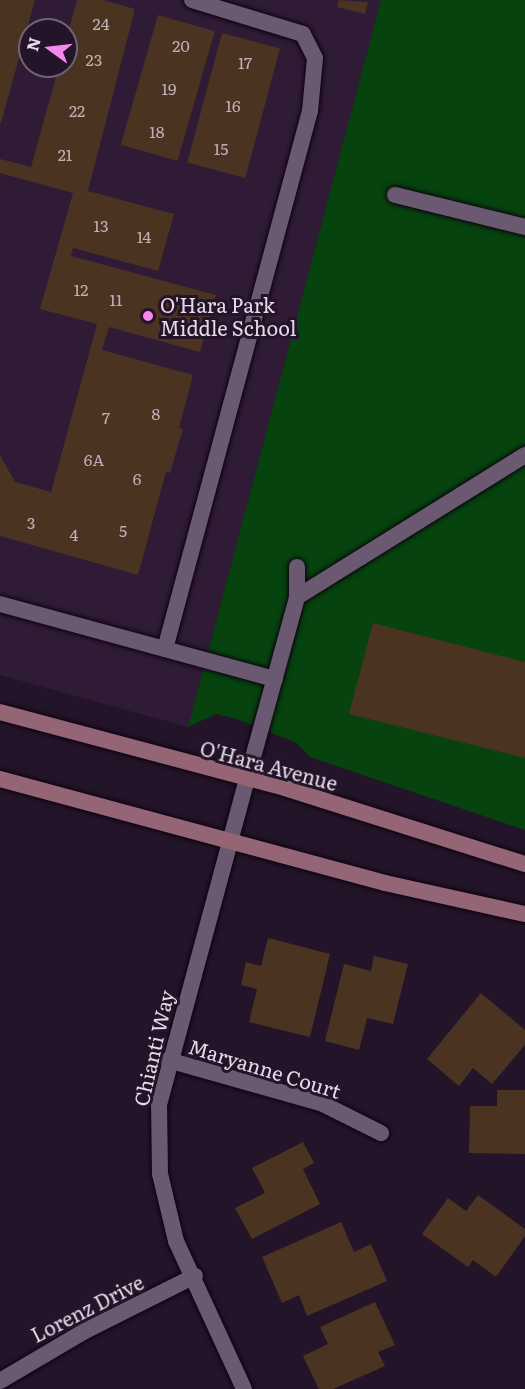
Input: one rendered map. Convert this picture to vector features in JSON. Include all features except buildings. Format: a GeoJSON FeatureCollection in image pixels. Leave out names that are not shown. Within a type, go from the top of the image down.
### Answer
{"type":"FeatureCollection","features":[{"type":"Feature","properties":{"kind":"main road","name":"O'Hara Avenue"},"geometry":{"type":"LineString","coordinates":[[0,712],[248,779],[525,864]]}},
{"type":"Feature","properties":{"kind":"main road"},"geometry":{"type":"LineString","coordinates":[[0,779],[385,883],[525,914]]}},
{"type":"Feature","properties":{"kind":"street"},"geometry":{"type":"LineString","coordinates":[[165,649],[310,111],[315,58],[303,33],[192,0]]}},
{"type":"Feature","properties":{"kind":"street"},"geometry":{"type":"LineString","coordinates":[[394,195],[525,227]]}},
{"type":"Feature","properties":{"kind":"street"},"geometry":{"type":"LineString","coordinates":[[297,597],[525,455]]}},
{"type":"Feature","properties":{"kind":"street","name":"Chianti Way"},"geometry":{"type":"LineString","coordinates":[[244,1389],[195,1276],[176,1241],[160,1174],[159,1105],[168,1060],[297,597],[297,567]]}},
{"type":"Feature","properties":{"kind":"street"},"geometry":{"type":"LineString","coordinates":[[0,604],[275,679]]}},
{"type":"Feature","properties":{"kind":"street","name":"Maryanne Court"},"geometry":{"type":"LineString","coordinates":[[168,1060],[323,1104],[381,1133]]}},
{"type":"Feature","properties":{"kind":"street","name":"Lorenz Drive"},"geometry":{"type":"LineString","coordinates":[[0,1381],[64,1342],[195,1276]]}},
{"type":"Feature","properties":{"kind":"shaded area","name":"O'Hara Park Middle School"},"geometry":{"type":"Polygon","coordinates":[[[0,0],[381,0],[188,727],[0,675],[0,0]]]}},
{"type":"Feature","properties":{"kind":"green space"},"geometry":{"type":"Polygon","coordinates":[[[381,0],[525,0],[525,830],[310,757],[297,743],[237,719],[216,714],[188,727],[381,0]]]}},
{"type":"Feature","properties":{"kind":"place","name":"O'Hara Park Middle School"},"geometry":{"type":"Point","coordinates":[148,316]}}]}
